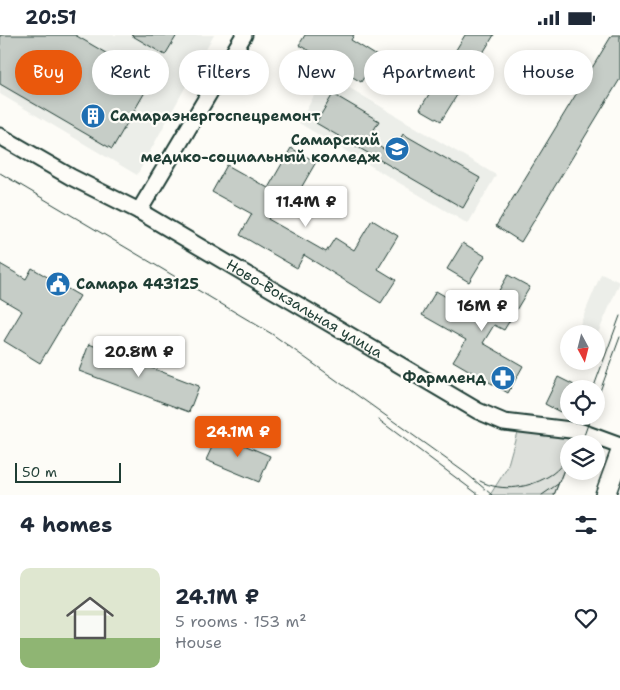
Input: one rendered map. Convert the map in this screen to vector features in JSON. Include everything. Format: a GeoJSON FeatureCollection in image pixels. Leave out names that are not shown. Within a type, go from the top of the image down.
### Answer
{"type":"FeatureCollection","features":[{"type":"Feature","properties":{"kind":"main road"},"geometry":{"type":"LineString","coordinates":[[605,495],[620,454]]}},
{"type":"Feature","properties":{"kind":"street"},"geometry":{"type":"LineString","coordinates":[[140,211],[244,35]]}},
{"type":"Feature","properties":{"kind":"street","name":"Ново-Вокзальная улица"},"geometry":{"type":"LineString","coordinates":[[0,136],[71,177],[140,211],[478,411],[511,423],[579,431],[620,446]]}},
{"type":"Feature","properties":{"kind":"shaded area"},"geometry":{"type":"Polygon","coordinates":[[[0,35],[214,35],[206,50],[179,50],[179,95],[181,95],[137,175],[0,94],[0,35]]]}},
{"type":"Feature","properties":{"kind":"shaded area","name":"Самарский медико-социальный колледж"},"geometry":{"type":"Polygon","coordinates":[[[354,91],[496,175],[468,224],[299,123],[314,95],[354,95],[354,91]]]}},
{"type":"Feature","properties":{"kind":"shaded area"},"geometry":{"type":"Polygon","coordinates":[[[601,274],[620,282],[602,325],[580,325],[601,274]]]}},
{"type":"Feature","properties":{"kind":"shaded area"},"geometry":{"type":"Polygon","coordinates":[[[519,425],[568,429],[570,435],[560,435],[560,480],[554,495],[490,495],[507,468],[519,425]]]}},
{"type":"Feature","properties":{"kind":"building"},"geometry":{"type":"Polygon","coordinates":[[[0,35],[75,35],[101,50],[92,50],[92,95],[143,95],[112,149],[19,95],[82,95],[82,50],[15,50],[15,93],[0,84],[0,35]]]}},
{"type":"Feature","properties":{"kind":"building"},"geometry":{"type":"Polygon","coordinates":[[[131,35],[177,35],[168,50],[156,50],[131,35]]]}},
{"type":"Feature","properties":{"kind":"building"},"geometry":{"type":"Polygon","coordinates":[[[305,35],[354,35],[351,40],[367,50],[364,50],[364,77],[361,82],[354,78],[354,50],[307,50],[299,45],[305,35]]]}},
{"type":"Feature","properties":{"kind":"building"},"geometry":{"type":"Polygon","coordinates":[[[465,35],[494,35],[485,50],[456,50],[465,35]]]}},
{"type":"Feature","properties":{"kind":"building"},"geometry":{"type":"Polygon","coordinates":[[[612,35],[620,35],[620,79],[521,242],[496,226],[576,95],[593,95],[593,66],[612,35]]]}},
{"type":"Feature","properties":{"kind":"building"},"geometry":{"type":"Polygon","coordinates":[[[332,95],[335,95],[379,121],[368,140],[392,154],[403,134],[480,178],[463,208],[316,123],[332,95]]]}},
{"type":"Feature","properties":{"kind":"building"},"geometry":{"type":"Polygon","coordinates":[[[429,95],[457,95],[441,121],[420,109],[429,95]]]}},
{"type":"Feature","properties":{"kind":"building"},"geometry":{"type":"Polygon","coordinates":[[[291,148],[316,162],[293,202],[282,196],[268,219],[326,252],[335,238],[354,250],[372,220],[398,236],[378,269],[396,280],[381,303],[304,255],[297,268],[240,235],[252,214],[212,192],[227,165],[268,188],[291,148]]]}},
{"type":"Feature","properties":{"kind":"building"},"geometry":{"type":"Polygon","coordinates":[[[463,243],[485,256],[469,282],[447,269],[463,243]]]}},
{"type":"Feature","properties":{"kind":"building"},"geometry":{"type":"Polygon","coordinates":[[[0,264],[26,279],[32,268],[80,296],[40,363],[4,341],[22,311],[0,298],[0,264]]]}},
{"type":"Feature","properties":{"kind":"building"},"geometry":{"type":"Polygon","coordinates":[[[508,275],[530,287],[504,330],[494,325],[483,343],[523,366],[508,393],[453,361],[466,340],[422,315],[436,291],[483,318],[508,275]]]}},
{"type":"Feature","properties":{"kind":"building"},"geometry":{"type":"Polygon","coordinates":[[[89,344],[199,386],[189,412],[79,371],[89,344]]]}},
{"type":"Feature","properties":{"kind":"building"},"geometry":{"type":"Polygon","coordinates":[[[558,377],[564,380],[560,380],[560,412],[545,404],[558,377]]]}},
{"type":"Feature","properties":{"kind":"building"},"geometry":{"type":"Polygon","coordinates":[[[218,434],[270,456],[259,482],[206,460],[218,434]]]}},
{"type":"Feature","properties":{"kind":"tram line"},"geometry":{"type":"LineString","coordinates":[[0,173],[272,334],[467,474],[492,495]]}},
{"type":"Feature","properties":{"kind":"tram line"},"geometry":{"type":"LineString","coordinates":[[596,380],[620,316]]}},
{"type":"Feature","properties":{"kind":"tram line"},"geometry":{"type":"LineString","coordinates":[[604,380],[620,337]]}},
{"type":"Feature","properties":{"kind":"tram line"},"geometry":{"type":"LineString","coordinates":[[379,420],[479,495]]}},
{"type":"Feature","properties":{"kind":"tram line"},"geometry":{"type":"LineString","coordinates":[[584,435],[588,425]]}},
{"type":"Feature","properties":{"kind":"tram line"},"geometry":{"type":"LineString","coordinates":[[480,481],[489,485],[507,488],[526,486],[544,479],[560,466]]}},
{"type":"Feature","properties":{"kind":"tram line"},"geometry":{"type":"LineString","coordinates":[[554,495],[560,480]]}},
{"type":"Feature","properties":{"kind":"tram line"},"geometry":{"type":"LineString","coordinates":[[542,495],[558,484]]}},
{"type":"Feature","properties":{"kind":"place","name":"Самараэнергоспецремонт"},"geometry":{"type":"Point","coordinates":[93,116]}},
{"type":"Feature","properties":{"kind":"place","name":"Самарский медико-социальный колледж"},"geometry":{"type":"Point","coordinates":[397,149]}},
{"type":"Feature","properties":{"kind":"place","name":"Самара 443125"},"geometry":{"type":"Point","coordinates":[58,284]}},
{"type":"Feature","properties":{"kind":"place","name":"Фармленд"},"geometry":{"type":"Point","coordinates":[503,378]}}]}
